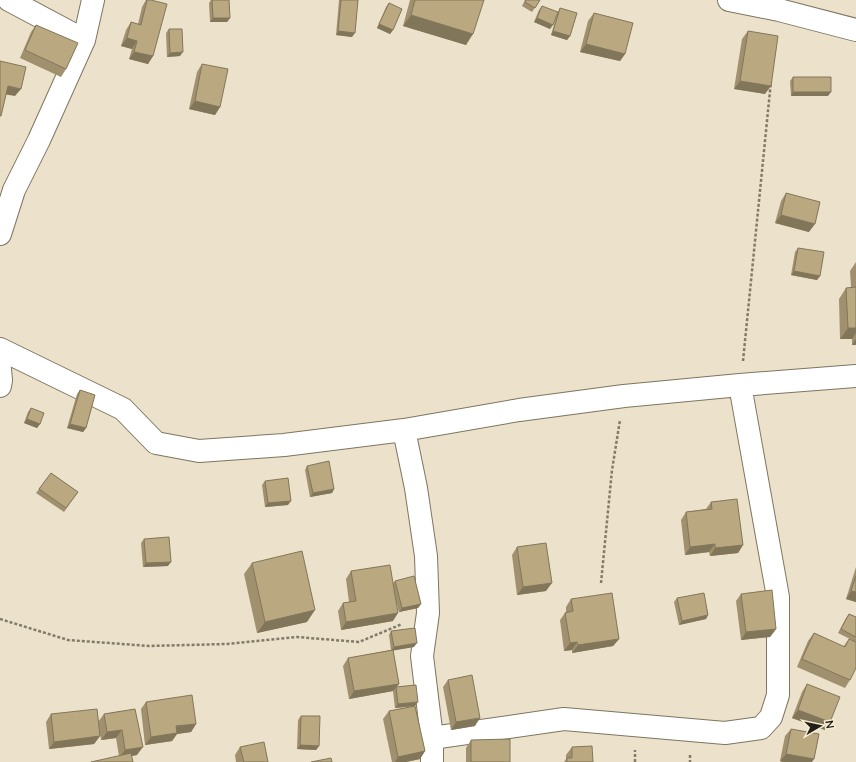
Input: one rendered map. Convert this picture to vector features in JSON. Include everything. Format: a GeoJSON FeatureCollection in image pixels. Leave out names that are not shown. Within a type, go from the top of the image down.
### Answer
{"type":"FeatureCollection","features":[{"type":"Feature","properties":{"kind":"street"},"geometry":{"type":"LineString","coordinates":[[9,0],[84,40]]}},
{"type":"Feature","properties":{"kind":"street"},"geometry":{"type":"LineString","coordinates":[[0,234],[14,190],[39,140],[84,40],[93,0]]}},
{"type":"Feature","properties":{"kind":"street"},"geometry":{"type":"LineString","coordinates":[[729,0],[779,10],[856,30]]}},
{"type":"Feature","properties":{"kind":"street"},"geometry":{"type":"LineString","coordinates":[[0,349],[123,409],[156,443],[199,451],[284,445],[404,430],[519,410],[624,396],[856,376]]}},
{"type":"Feature","properties":{"kind":"street"},"geometry":{"type":"LineString","coordinates":[[432,738],[564,719],[725,733],[761,728],[771,717],[778,695],[778,597],[740,385]]}},
{"type":"Feature","properties":{"kind":"street"},"geometry":{"type":"LineString","coordinates":[[404,430],[416,488],[426,556],[428,613],[422,656],[432,738],[432,762]]}},
{"type":"Feature","properties":{"kind":"path"},"geometry":{"type":"LineString","coordinates":[[740,385],[772,80]]}},
{"type":"Feature","properties":{"kind":"path"},"geometry":{"type":"LineString","coordinates":[[601,583],[612,470],[624,396]]}},
{"type":"Feature","properties":{"kind":"path"},"geometry":{"type":"LineString","coordinates":[[0,619],[68,640],[149,646],[226,644],[298,637],[359,642],[428,613]]}},
{"type":"Feature","properties":{"kind":"building"},"geometry":{"type":"Polygon","coordinates":[[[147,0],[167,4],[153,56],[134,52],[137,41],[127,38],[131,22],[141,25],[147,0]]]}},
{"type":"Feature","properties":{"kind":"building"},"geometry":{"type":"Polygon","coordinates":[[[212,0],[229,0],[230,18],[213,18],[212,0]]]}},
{"type":"Feature","properties":{"kind":"building"},"geometry":{"type":"Polygon","coordinates":[[[341,0],[358,0],[355,33],[338,31],[341,0]]]}},
{"type":"Feature","properties":{"kind":"building"},"geometry":{"type":"Polygon","coordinates":[[[415,0],[484,0],[473,34],[411,15],[415,0]]]}},
{"type":"Feature","properties":{"kind":"building"},"geometry":{"type":"Polygon","coordinates":[[[526,0],[540,0],[535,8],[525,2],[526,0]]]}},
{"type":"Feature","properties":{"kind":"building"},"geometry":{"type":"Polygon","coordinates":[[[389,3],[402,9],[393,30],[379,24],[389,3]]]}},
{"type":"Feature","properties":{"kind":"building"},"geometry":{"type":"Polygon","coordinates":[[[542,6],[558,12],[553,25],[537,18],[542,6]]]}},
{"type":"Feature","properties":{"kind":"building"},"geometry":{"type":"Polygon","coordinates":[[[560,8],[577,13],[570,36],[553,31],[560,8]]]}},
{"type":"Feature","properties":{"kind":"building"},"geometry":{"type":"Polygon","coordinates":[[[594,13],[633,23],[625,54],[586,44],[594,13]]]}},
{"type":"Feature","properties":{"kind":"building"},"geometry":{"type":"Polygon","coordinates":[[[36,25],[78,43],[66,69],[25,50],[36,25]]]}},
{"type":"Feature","properties":{"kind":"building"},"geometry":{"type":"Polygon","coordinates":[[[169,29],[182,29],[183,52],[170,53],[169,29]]]}},
{"type":"Feature","properties":{"kind":"building"},"geometry":{"type":"Polygon","coordinates":[[[748,31],[778,36],[771,86],[740,81],[748,31]]]}},
{"type":"Feature","properties":{"kind":"building"},"geometry":{"type":"Polygon","coordinates":[[[0,61],[26,67],[21,89],[8,86],[1,116],[0,116],[0,61]]]}},
{"type":"Feature","properties":{"kind":"building"},"geometry":{"type":"Polygon","coordinates":[[[202,64],[228,69],[220,107],[195,101],[202,64]]]}},
{"type":"Feature","properties":{"kind":"building"},"geometry":{"type":"Polygon","coordinates":[[[793,77],[831,77],[831,92],[793,92],[793,77]]]}},
{"type":"Feature","properties":{"kind":"building"},"geometry":{"type":"Polygon","coordinates":[[[786,193],[820,202],[815,224],[781,215],[786,193]]]}},
{"type":"Feature","properties":{"kind":"building"},"geometry":{"type":"Polygon","coordinates":[[[798,248],[824,252],[820,276],[794,271],[798,248]]]}},
{"type":"Feature","properties":{"kind":"building"},"geometry":{"type":"Polygon","coordinates":[[[856,287],[856,328],[848,328],[846,288],[856,287]]]}},
{"type":"Feature","properties":{"kind":"building"},"geometry":{"type":"Polygon","coordinates":[[[80,390],[95,395],[86,428],[70,424],[80,390]]]}},
{"type":"Feature","properties":{"kind":"building"},"geometry":{"type":"Polygon","coordinates":[[[31,408],[44,413],[40,424],[27,419],[31,408]]]}},
{"type":"Feature","properties":{"kind":"building"},"geometry":{"type":"Polygon","coordinates":[[[329,461],[334,489],[313,493],[307,466],[329,461]]]}},
{"type":"Feature","properties":{"kind":"building"},"geometry":{"type":"Polygon","coordinates":[[[51,473],[78,492],[66,508],[39,489],[51,473]]]}},
{"type":"Feature","properties":{"kind":"building"},"geometry":{"type":"Polygon","coordinates":[[[288,478],[291,501],[268,503],[265,481],[288,478]]]}},
{"type":"Feature","properties":{"kind":"building"},"geometry":{"type":"Polygon","coordinates":[[[737,499],[743,545],[715,548],[715,544],[690,547],[686,512],[712,509],[711,502],[737,499]]]}},
{"type":"Feature","properties":{"kind":"building"},"geometry":{"type":"Polygon","coordinates":[[[169,537],[171,562],[146,563],[144,539],[169,537]]]}},
{"type":"Feature","properties":{"kind":"building"},"geometry":{"type":"Polygon","coordinates":[[[546,543],[552,583],[523,587],[517,547],[546,543]]]}},
{"type":"Feature","properties":{"kind":"building"},"geometry":{"type":"Polygon","coordinates":[[[302,551],[315,610],[265,622],[252,563],[302,551]]]}},
{"type":"Feature","properties":{"kind":"building"},"geometry":{"type":"Polygon","coordinates":[[[390,565],[398,613],[346,622],[343,603],[356,601],[351,571],[390,565]]]}},
{"type":"Feature","properties":{"kind":"building"},"geometry":{"type":"Polygon","coordinates":[[[414,576],[421,604],[402,608],[395,581],[414,576]]]}},
{"type":"Feature","properties":{"kind":"building"},"geometry":{"type":"Polygon","coordinates":[[[856,576],[856,592],[851,591],[856,576]]]}},
{"type":"Feature","properties":{"kind":"building"},"geometry":{"type":"Polygon","coordinates":[[[772,590],[776,629],[746,632],[741,594],[772,590]]]}},
{"type":"Feature","properties":{"kind":"building"},"geometry":{"type":"Polygon","coordinates":[[[612,593],[619,639],[578,645],[577,642],[570,643],[565,613],[573,611],[571,599],[612,593]]]}},
{"type":"Feature","properties":{"kind":"building"},"geometry":{"type":"Polygon","coordinates":[[[704,593],[708,615],[682,621],[677,598],[704,593]]]}},
{"type":"Feature","properties":{"kind":"building"},"geometry":{"type":"Polygon","coordinates":[[[849,614],[856,617],[856,637],[841,629],[849,614]]]}},
{"type":"Feature","properties":{"kind":"building"},"geometry":{"type":"Polygon","coordinates":[[[415,628],[417,643],[394,647],[391,631],[415,628]]]}},
{"type":"Feature","properties":{"kind":"building"},"geometry":{"type":"Polygon","coordinates":[[[814,633],[845,647],[849,639],[856,642],[856,668],[850,680],[802,659],[814,633]]]}},
{"type":"Feature","properties":{"kind":"building"},"geometry":{"type":"Polygon","coordinates":[[[393,650],[399,684],[354,691],[348,658],[393,650]]]}},
{"type":"Feature","properties":{"kind":"building"},"geometry":{"type":"Polygon","coordinates":[[[472,675],[480,718],[456,722],[448,680],[472,675]]]}},
{"type":"Feature","properties":{"kind":"building"},"geometry":{"type":"Polygon","coordinates":[[[807,684],[840,697],[830,722],[798,710],[807,684]]]}},
{"type":"Feature","properties":{"kind":"building"},"geometry":{"type":"Polygon","coordinates":[[[416,685],[418,702],[398,704],[396,687],[416,685]]]}},
{"type":"Feature","properties":{"kind":"building"},"geometry":{"type":"Polygon","coordinates":[[[192,695],[196,724],[176,726],[177,733],[151,737],[146,702],[192,695]]]}},
{"type":"Feature","properties":{"kind":"building"},"geometry":{"type":"Polygon","coordinates":[[[415,706],[425,751],[398,757],[389,711],[415,706]]]}},
{"type":"Feature","properties":{"kind":"building"},"geometry":{"type":"Polygon","coordinates":[[[97,709],[100,736],[54,742],[51,714],[97,709]]]}},
{"type":"Feature","properties":{"kind":"building"},"geometry":{"type":"Polygon","coordinates":[[[135,709],[143,747],[125,750],[122,730],[107,732],[104,714],[135,709]]]}},
{"type":"Feature","properties":{"kind":"building"},"geometry":{"type":"Polygon","coordinates":[[[301,716],[320,716],[319,746],[300,745],[301,716]]]}},
{"type":"Feature","properties":{"kind":"building"},"geometry":{"type":"Polygon","coordinates":[[[791,729],[819,734],[814,759],[786,754],[791,729]]]}},
{"type":"Feature","properties":{"kind":"building"},"geometry":{"type":"Polygon","coordinates":[[[510,739],[510,762],[471,762],[471,740],[510,739]]]}},
{"type":"Feature","properties":{"kind":"building"},"geometry":{"type":"Polygon","coordinates":[[[264,742],[268,762],[244,762],[240,747],[264,742]]]}},
{"type":"Feature","properties":{"kind":"building"},"geometry":{"type":"Polygon","coordinates":[[[592,746],[593,762],[567,762],[567,758],[572,758],[572,747],[592,746]]]}},
{"type":"Feature","properties":{"kind":"building"},"geometry":{"type":"Polygon","coordinates":[[[131,753],[133,762],[91,762],[131,753]]]}},
{"type":"Feature","properties":{"kind":"building"},"geometry":{"type":"Polygon","coordinates":[[[331,758],[332,762],[311,762],[331,758]]]}}]}
